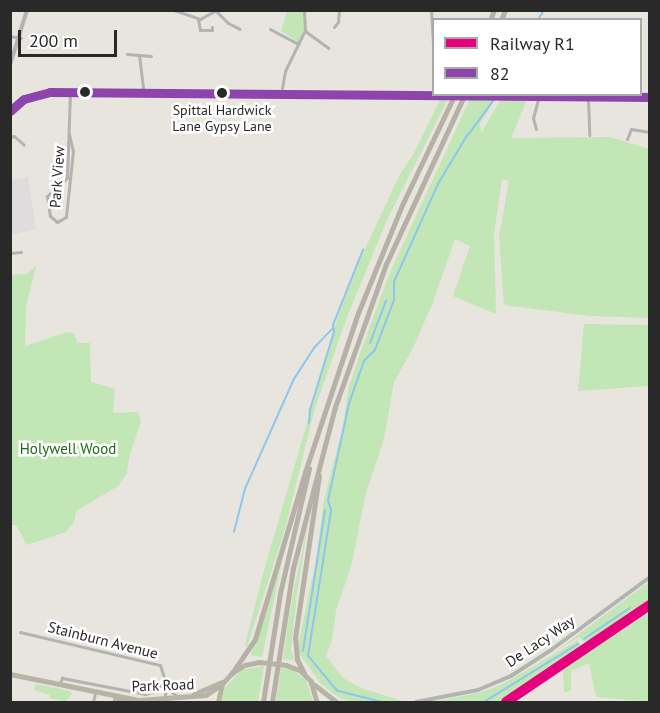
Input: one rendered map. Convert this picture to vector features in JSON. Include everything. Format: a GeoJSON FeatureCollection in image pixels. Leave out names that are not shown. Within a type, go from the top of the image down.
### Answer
{"type":"FeatureCollection","features":[{"type":"Feature","properties":{"kind":"highway"},"geometry":{"type":"LineString","coordinates":[[232,673],[255,639],[340,366],[379,260],[454,96]]}},
{"type":"Feature","properties":{"kind":"highway"},"geometry":{"type":"LineString","coordinates":[[272,702],[293,568],[326,439],[350,362],[386,264],[464,96]]}},
{"type":"Feature","properties":{"kind":"highway"},"geometry":{"type":"LineString","coordinates":[[263,702],[270,651],[318,435]]}},
{"type":"Feature","properties":{"kind":"highway"},"geometry":{"type":"LineString","coordinates":[[304,673],[297,659],[295,638],[302,575],[326,439]]}},
{"type":"Feature","properties":{"kind":"main road"},"geometry":{"type":"LineString","coordinates":[[218,702],[222,684],[232,673],[245,665],[259,662],[286,665],[304,673],[337,702]]}},
{"type":"Feature","properties":{"kind":"main road","name":"Park Road"},"geometry":{"type":"LineString","coordinates":[[10,674],[127,702]]}},
{"type":"Feature","properties":{"kind":"main road"},"geometry":{"type":"LineString","coordinates":[[189,696],[210,689],[227,679]]}},
{"type":"Feature","properties":{"kind":"main road"},"geometry":{"type":"LineString","coordinates":[[311,681],[317,702]]}},
{"type":"Feature","properties":{"kind":"main road","name":"Park Road"},"geometry":{"type":"LineString","coordinates":[[98,694],[139,700],[164,700],[206,695],[222,684]]}},
{"type":"Feature","properties":{"kind":"main road"},"geometry":{"type":"LineString","coordinates":[[139,700],[149,702]]}},
{"type":"Feature","properties":{"kind":"street"},"geometry":{"type":"LineString","coordinates":[[10,65],[21,38],[27,10]]}},
{"type":"Feature","properties":{"kind":"street"},"geometry":{"type":"LineString","coordinates":[[174,10],[198,19],[207,17],[216,11],[228,24],[240,29]]}},
{"type":"Feature","properties":{"kind":"street"},"geometry":{"type":"LineString","coordinates":[[281,94],[283,77],[305,30],[304,10]]}},
{"type":"Feature","properties":{"kind":"street"},"geometry":{"type":"LineString","coordinates":[[334,27],[338,22],[339,10]]}},
{"type":"Feature","properties":{"kind":"street"},"geometry":{"type":"LineString","coordinates":[[431,10],[432,27]]}},
{"type":"Feature","properties":{"kind":"street"},"geometry":{"type":"LineString","coordinates":[[198,19],[198,29],[212,30],[212,27]]}},
{"type":"Feature","properties":{"kind":"street"},"geometry":{"type":"LineString","coordinates":[[338,22],[342,25]]}},
{"type":"Feature","properties":{"kind":"street"},"geometry":{"type":"LineString","coordinates":[[305,30],[313,34],[326,47],[322,51]]}},
{"type":"Feature","properties":{"kind":"street"},"geometry":{"type":"LineString","coordinates":[[269,31],[284,35],[298,44]]}},
{"type":"Feature","properties":{"kind":"street"},"geometry":{"type":"LineString","coordinates":[[10,36],[21,38]]}},
{"type":"Feature","properties":{"kind":"street"},"geometry":{"type":"LineString","coordinates":[[128,54],[151,56]]}},
{"type":"Feature","properties":{"kind":"street"},"geometry":{"type":"LineString","coordinates":[[139,55],[144,94]]}},
{"type":"Feature","properties":{"kind":"street"},"geometry":{"type":"LineString","coordinates":[[10,111],[24,99],[42,93],[432,95]]}},
{"type":"Feature","properties":{"kind":"street","name":"Park View"},"geometry":{"type":"LineString","coordinates":[[69,93],[68,178],[48,196],[50,216],[57,222],[66,217],[73,151],[69,134]]}},
{"type":"Feature","properties":{"kind":"street"},"geometry":{"type":"LineString","coordinates":[[536,129],[533,118],[539,96],[650,97]]}},
{"type":"Feature","properties":{"kind":"street"},"geometry":{"type":"LineString","coordinates":[[588,98],[590,135]]}},
{"type":"Feature","properties":{"kind":"street"},"geometry":{"type":"LineString","coordinates":[[627,139],[629,128],[650,132]]}},
{"type":"Feature","properties":{"kind":"street"},"geometry":{"type":"LineString","coordinates":[[10,137],[14,136],[24,145]]}},
{"type":"Feature","properties":{"kind":"street"},"geometry":{"type":"LineString","coordinates":[[10,253],[21,252]]}},
{"type":"Feature","properties":{"kind":"street","name":"De Lacy Way"},"geometry":{"type":"LineString","coordinates":[[416,702],[478,690],[511,676],[551,650],[650,577]]}},
{"type":"Feature","properties":{"kind":"street","name":"Stainburn Avenue"},"geometry":{"type":"LineString","coordinates":[[20,632],[157,664],[162,667],[167,686],[164,700]]}},
{"type":"Feature","properties":{"kind":"street","name":"Park Road"},"geometry":{"type":"LineString","coordinates":[[59,685],[63,678],[145,694],[158,690],[165,679]]}},
{"type":"Feature","properties":{"kind":"street","name":"Stainburn Avenue"},"geometry":{"type":"LineString","coordinates":[[167,686],[178,697]]}},
{"type":"Feature","properties":{"kind":"street"},"geometry":{"type":"LineString","coordinates":[[93,702],[98,694]]}},
{"type":"Feature","properties":{"kind":"street","name":"De Lacy Way"},"geometry":{"type":"LineString","coordinates":[[423,702],[431,698]]}},
{"type":"Feature","properties":{"kind":"shaded area"},"geometry":{"type":"Polygon","coordinates":[[[28,177],[36,229],[11,235],[11,180],[28,177]]]}},
{"type":"Feature","properties":{"kind":"green space"},"geometry":{"type":"Polygon","coordinates":[[[287,11],[304,11],[305,26],[299,43],[281,31],[287,11]]]}},
{"type":"Feature","properties":{"kind":"green space"},"geometry":{"type":"Polygon","coordinates":[[[448,99],[387,220],[347,317],[315,408],[285,529],[247,647],[245,645],[263,574],[339,313],[358,264],[400,174],[413,155],[440,100],[448,99]]]}},
{"type":"Feature","properties":{"kind":"green space"},"geometry":{"type":"Polygon","coordinates":[[[470,99],[495,100],[480,123],[481,133],[500,101],[527,100],[511,138],[610,137],[649,149],[649,318],[590,316],[504,305],[499,237],[509,181],[502,179],[494,234],[496,314],[453,296],[470,246],[455,239],[433,302],[413,348],[394,382],[384,439],[366,493],[351,567],[336,610],[332,640],[326,656],[343,678],[361,688],[405,702],[351,702],[338,697],[320,683],[297,650],[316,560],[324,500],[342,430],[349,386],[368,331],[391,270],[470,99]]]}},
{"type":"Feature","properties":{"kind":"green space","name":"Holywell Wood"},"geometry":{"type":"Polygon","coordinates":[[[36,266],[26,307],[25,346],[67,332],[73,333],[78,343],[90,343],[91,382],[115,389],[113,413],[138,412],[141,422],[129,457],[127,473],[118,486],[76,511],[74,522],[66,532],[27,545],[16,525],[11,525],[10,275],[26,274],[36,266]]]}},
{"type":"Feature","properties":{"kind":"green space"},"geometry":{"type":"Polygon","coordinates":[[[584,324],[649,325],[649,386],[578,391],[584,324]]]}},
{"type":"Feature","properties":{"kind":"green space"},"geometry":{"type":"Polygon","coordinates":[[[309,518],[291,650],[294,660],[283,659],[291,604],[309,518]]]}},
{"type":"Feature","properties":{"kind":"green space"},"geometry":{"type":"Polygon","coordinates":[[[286,543],[262,657],[250,655],[261,628],[286,543]]]}},
{"type":"Feature","properties":{"kind":"green space"},"geometry":{"type":"Polygon","coordinates":[[[649,582],[649,602],[586,644],[579,637],[556,651],[649,582]]]}},
{"type":"Feature","properties":{"kind":"green space"},"geometry":{"type":"Polygon","coordinates":[[[649,613],[649,702],[596,697],[589,663],[571,671],[571,691],[564,692],[563,669],[649,613]]]}},
{"type":"Feature","properties":{"kind":"green space"},"geometry":{"type":"Polygon","coordinates":[[[578,640],[582,649],[502,702],[433,702],[482,692],[503,684],[578,640]]]}},
{"type":"Feature","properties":{"kind":"green space"},"geometry":{"type":"Polygon","coordinates":[[[264,666],[258,702],[221,702],[225,688],[241,670],[264,666]]]}},
{"type":"Feature","properties":{"kind":"green space"},"geometry":{"type":"Polygon","coordinates":[[[281,667],[293,670],[306,680],[313,702],[276,702],[281,667]]]}},
{"type":"Feature","properties":{"kind":"green space"},"geometry":{"type":"Polygon","coordinates":[[[36,684],[70,691],[72,694],[65,702],[49,698],[50,695],[34,690],[36,684]]]}},
{"type":"Feature","properties":{"kind":"waterway"},"geometry":{"type":"LineString","coordinates":[[539,18],[544,10]]}},
{"type":"Feature","properties":{"kind":"waterway"},"geometry":{"type":"LineString","coordinates":[[469,134],[493,101]]}},
{"type":"Feature","properties":{"kind":"waterway"},"geometry":{"type":"LineString","coordinates":[[380,702],[337,691],[308,656],[331,510],[328,501],[349,404],[364,361],[375,350],[394,300],[394,282],[438,184],[468,134]]}},
{"type":"Feature","properties":{"kind":"waterway"},"geometry":{"type":"LineString","coordinates":[[309,423],[310,410],[334,332],[333,325],[363,250]]}},
{"type":"Feature","properties":{"kind":"waterway"},"geometry":{"type":"LineString","coordinates":[[370,343],[386,301]]}},
{"type":"Feature","properties":{"kind":"waterway"},"geometry":{"type":"LineString","coordinates":[[234,532],[245,489],[294,379],[314,348],[333,328]]}},
{"type":"Feature","properties":{"kind":"waterway"},"geometry":{"type":"LineString","coordinates":[[303,651],[325,511]]}},
{"type":"Feature","properties":{"kind":"waterway"},"geometry":{"type":"LineString","coordinates":[[584,639],[630,608]]}},
{"type":"Feature","properties":{"kind":"waterway"},"geometry":{"type":"LineString","coordinates":[[484,702],[578,644]]}},
{"type":"Feature","properties":{"kind":"rail line","name":"R1"},"geometry":{"type":"LineString","coordinates":[[506,702],[650,605]]}},
{"type":"Feature","properties":{"kind":"transit line","name":"82"},"geometry":{"type":"LineString","coordinates":[[10,111],[24,99],[50,92],[432,95]]}},
{"type":"Feature","properties":{"kind":"transit line","name":"82"},"geometry":{"type":"LineString","coordinates":[[530,96],[650,97]]}},
{"type":"Feature","properties":{"kind":"place","name":"Spittal Hardwick Lane Gypsy Lane"},"geometry":{"type":"Point","coordinates":[222,93]}}]}
